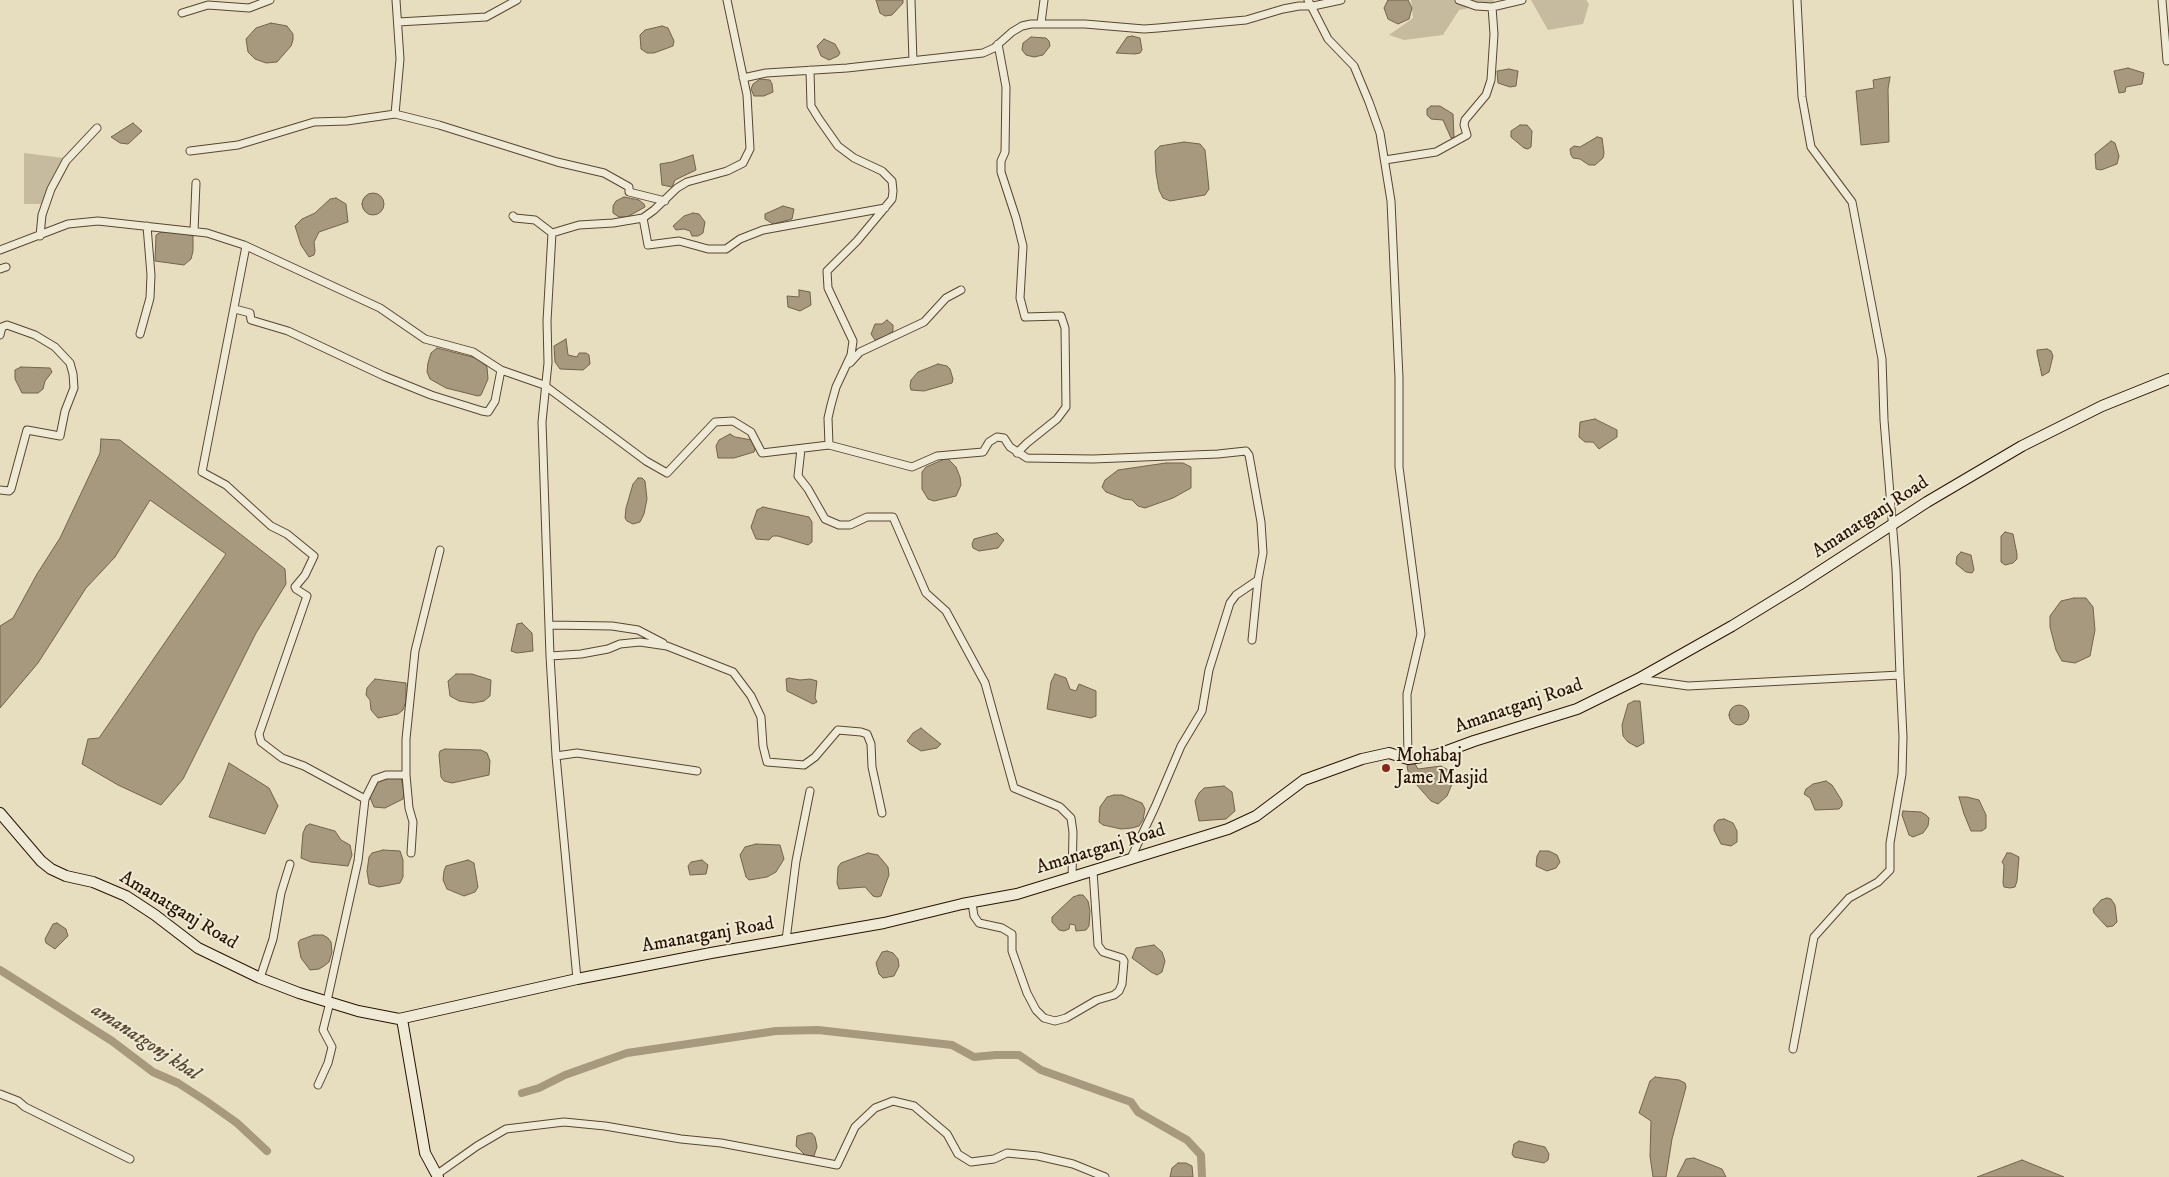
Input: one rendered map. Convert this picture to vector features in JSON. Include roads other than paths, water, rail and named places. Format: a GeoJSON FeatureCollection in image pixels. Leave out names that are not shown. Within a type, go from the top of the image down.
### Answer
{"type":"FeatureCollection","features":[{"type":"Feature","properties":{"kind":"main road","name":"Amanatganj Road"},"geometry":{"type":"LineString","coordinates":[[0,813],[41,860],[51,868],[66,876],[92,882],[126,896],[155,915],[198,948],[260,978],[299,993],[358,1011],[402,1019],[576,979],[884,923],[972,902],[1017,894],[1228,830],[1256,816],[1304,780],[1362,759],[1389,753],[1408,759],[1436,755],[1474,741],[1577,709],[1638,679],[1774,601],[1892,524],[2022,446],[2102,406],[2169,380]]}},
{"type":"Feature","properties":{"kind":"main road"},"geometry":{"type":"LineString","coordinates":[[402,1019],[425,1153],[437,1176]]}},
{"type":"Feature","properties":{"kind":"street"},"geometry":{"type":"LineString","coordinates":[[182,13],[208,5],[249,8],[270,0]]}},
{"type":"Feature","properties":{"kind":"street"},"geometry":{"type":"LineString","coordinates":[[395,114],[400,59],[396,0]]}},
{"type":"Feature","properties":{"kind":"street"},"geometry":{"type":"LineString","coordinates":[[398,22],[486,17],[517,0]]}},
{"type":"Feature","properties":{"kind":"street"},"geometry":{"type":"LineString","coordinates":[[552,234],[579,225],[613,223],[643,218],[665,201],[677,188],[687,182],[727,171],[742,163],[750,149],[750,124],[743,78],[727,0]]}},
{"type":"Feature","properties":{"kind":"street"},"geometry":{"type":"LineString","coordinates":[[911,0],[913,60]]}},
{"type":"Feature","properties":{"kind":"street"},"geometry":{"type":"LineString","coordinates":[[1040,23],[1044,0]]}},
{"type":"Feature","properties":{"kind":"street"},"geometry":{"type":"LineString","coordinates":[[743,78],[766,74],[984,53],[1022,26],[1040,23],[1158,28],[1246,20],[1311,3],[1341,0]]}},
{"type":"Feature","properties":{"kind":"street"},"geometry":{"type":"LineString","coordinates":[[1459,0],[1476,6],[1492,6],[1522,0]]}},
{"type":"Feature","properties":{"kind":"street"},"geometry":{"type":"LineString","coordinates":[[1793,1049],[1814,937],[1849,898],[1878,882],[1890,870],[1890,843],[1902,774],[1903,737],[1896,569],[1884,420],[1882,359],[1852,202],[1811,147],[1802,96],[1797,0]]}},
{"type":"Feature","properties":{"kind":"street"},"geometry":{"type":"LineString","coordinates":[[2162,0],[2167,61]]}},
{"type":"Feature","properties":{"kind":"street"},"geometry":{"type":"LineString","coordinates":[[1311,3],[1328,39],[1354,66],[1380,133],[1391,200],[1399,378],[1399,467],[1421,634],[1407,694],[1408,759]]}},
{"type":"Feature","properties":{"kind":"street"},"geometry":{"type":"LineString","coordinates":[[1385,160],[1436,152],[1467,135],[1465,120],[1486,95],[1491,80],[1494,34],[1492,6]]}},
{"type":"Feature","properties":{"kind":"street"},"geometry":{"type":"LineString","coordinates":[[998,44],[1006,87],[1005,152],[1001,161],[1001,172],[1016,218],[1022,246],[1020,298],[1025,318],[1061,316],[1065,328],[1066,407],[1057,420],[1017,453]]}},
{"type":"Feature","properties":{"kind":"street"},"geometry":{"type":"LineString","coordinates":[[810,70],[811,106],[838,146],[854,158],[882,172],[892,181],[892,199],[857,241],[826,271],[828,288],[852,341],[852,355],[843,370],[828,418],[829,445]]}},
{"type":"Feature","properties":{"kind":"street"},"geometry":{"type":"LineString","coordinates":[[190,150],[238,145],[314,122],[347,121],[395,114],[439,125],[522,152],[604,173],[628,187],[629,192],[665,201]]}},
{"type":"Feature","properties":{"kind":"street"},"geometry":{"type":"LineString","coordinates":[[40,236],[42,215],[54,182],[66,161],[97,128]]}},
{"type":"Feature","properties":{"kind":"street"},"geometry":{"type":"LineString","coordinates":[[194,231],[196,183]]}},
{"type":"Feature","properties":{"kind":"street"},"geometry":{"type":"LineString","coordinates":[[643,218],[648,245],[679,241],[708,249],[726,249],[740,239],[763,230],[885,208]]}},
{"type":"Feature","properties":{"kind":"street"},"geometry":{"type":"LineString","coordinates":[[513,216],[535,220],[552,234]]}},
{"type":"Feature","properties":{"kind":"street"},"geometry":{"type":"LineString","coordinates":[[0,250],[68,224],[98,221],[207,233],[246,246],[380,308],[425,339],[473,352],[501,370],[544,385],[646,461],[667,473],[715,422],[733,421],[751,432],[762,453],[829,445],[912,466],[937,456],[983,452],[989,442],[997,437],[1004,438],[1017,453],[1027,458],[1093,459],[1218,454],[1246,451],[1249,455],[1261,522],[1263,553],[1258,580],[1252,640]]}},
{"type":"Feature","properties":{"kind":"street"},"geometry":{"type":"LineString","coordinates":[[140,334],[150,298],[152,275],[147,226]]}},
{"type":"Feature","properties":{"kind":"street"},"geometry":{"type":"LineString","coordinates":[[552,234],[547,322],[548,363],[544,385],[542,422],[550,656],[556,756],[576,979]]}},
{"type":"Feature","properties":{"kind":"street"},"geometry":{"type":"LineString","coordinates":[[246,246],[202,472],[226,485],[271,526],[287,534],[314,556],[305,575],[295,586],[296,589],[307,596],[259,734],[261,742],[282,758],[304,766],[365,799]]}},
{"type":"Feature","properties":{"kind":"street"},"geometry":{"type":"LineString","coordinates":[[843,370],[860,352],[924,322],[946,298],[961,290]]}},
{"type":"Feature","properties":{"kind":"street"},"geometry":{"type":"LineString","coordinates":[[234,309],[250,313],[251,320],[288,331],[384,376],[431,395],[482,411],[488,412],[493,407],[501,370]]}},
{"type":"Feature","properties":{"kind":"street"},"geometry":{"type":"LineString","coordinates":[[0,335],[2,327],[7,325],[35,335],[55,347],[70,363],[74,388],[65,411],[60,436],[27,430],[11,489],[9,491],[0,490]]}},
{"type":"Feature","properties":{"kind":"street"},"geometry":{"type":"LineString","coordinates":[[801,449],[798,476],[825,518],[839,525],[850,525],[867,517],[893,517],[926,593],[946,612],[985,683],[1014,788],[1060,807],[1071,818],[1073,832],[1072,878]]}},
{"type":"Feature","properties":{"kind":"street"},"geometry":{"type":"LineString","coordinates":[[411,853],[413,822],[406,775],[406,739],[415,651],[440,550]]}},
{"type":"Feature","properties":{"kind":"street"},"geometry":{"type":"LineString","coordinates":[[1130,860],[1181,746],[1202,711],[1209,670],[1230,602],[1236,595],[1258,580]]}},
{"type":"Feature","properties":{"kind":"street"},"geometry":{"type":"LineString","coordinates":[[550,625],[612,626],[638,630],[667,646],[733,672],[751,696],[761,717],[763,746],[767,762],[804,765],[815,757],[838,730],[867,734],[871,744],[872,767],[882,813]]}},
{"type":"Feature","properties":{"kind":"street"},"geometry":{"type":"LineString","coordinates":[[550,656],[580,654],[608,649],[620,644],[640,642],[667,646]]}},
{"type":"Feature","properties":{"kind":"street"},"geometry":{"type":"LineString","coordinates":[[1638,679],[1688,686],[1900,675]]}},
{"type":"Feature","properties":{"kind":"street"},"geometry":{"type":"LineString","coordinates":[[556,756],[577,753],[697,771]]}},
{"type":"Feature","properties":{"kind":"street"},"geometry":{"type":"LineString","coordinates":[[318,1085],[328,1063],[332,1048],[323,1030],[358,861],[365,799],[375,779],[386,775],[406,775]]}},
{"type":"Feature","properties":{"kind":"street"},"geometry":{"type":"LineString","coordinates":[[786,940],[796,861],[810,791]]}},
{"type":"Feature","properties":{"kind":"street"},"geometry":{"type":"LineString","coordinates":[[260,978],[273,939],[281,893],[290,864]]}},
{"type":"Feature","properties":{"kind":"street"},"geometry":{"type":"LineString","coordinates":[[972,902],[974,916],[979,923],[1002,928],[1012,934],[1015,962],[1036,1010],[1044,1018],[1055,1021],[1060,1020],[1097,1000],[1114,995],[1122,984],[1124,960],[1103,952],[1098,945],[1094,871]]}},
{"type":"Feature","properties":{"kind":"street"},"geometry":{"type":"LineString","coordinates":[[0,1094],[130,1159]]}},
{"type":"Feature","properties":{"kind":"street"},"geometry":{"type":"LineString","coordinates":[[437,1176],[477,1146],[506,1129],[564,1122],[721,1143],[837,1165],[855,1127],[875,1108],[893,1101],[914,1106],[947,1134],[958,1154],[971,1162],[994,1159],[1008,1153],[1038,1156],[1073,1164],[1105,1177]]}},
{"type":"Feature","properties":{"kind":"waterway","name":"amanatgonj khal"},"geometry":{"type":"LineString","coordinates":[[0,970],[112,1041],[153,1072],[178,1083],[206,1101],[237,1123],[267,1151]]}},
{"type":"Feature","properties":{"kind":"waterway"},"geometry":{"type":"LineString","coordinates":[[522,1093],[539,1088],[565,1075],[627,1053],[776,1031],[818,1030],[952,1045],[974,1057],[1019,1055],[1041,1070],[1131,1102],[1138,1112],[1187,1140],[1201,1155],[1202,1177]]}},
{"type":"Feature","properties":{"kind":"place","name":"Mohabaj Jame Masjid"},"geometry":{"type":"Point","coordinates":[1386,768]}}]}
